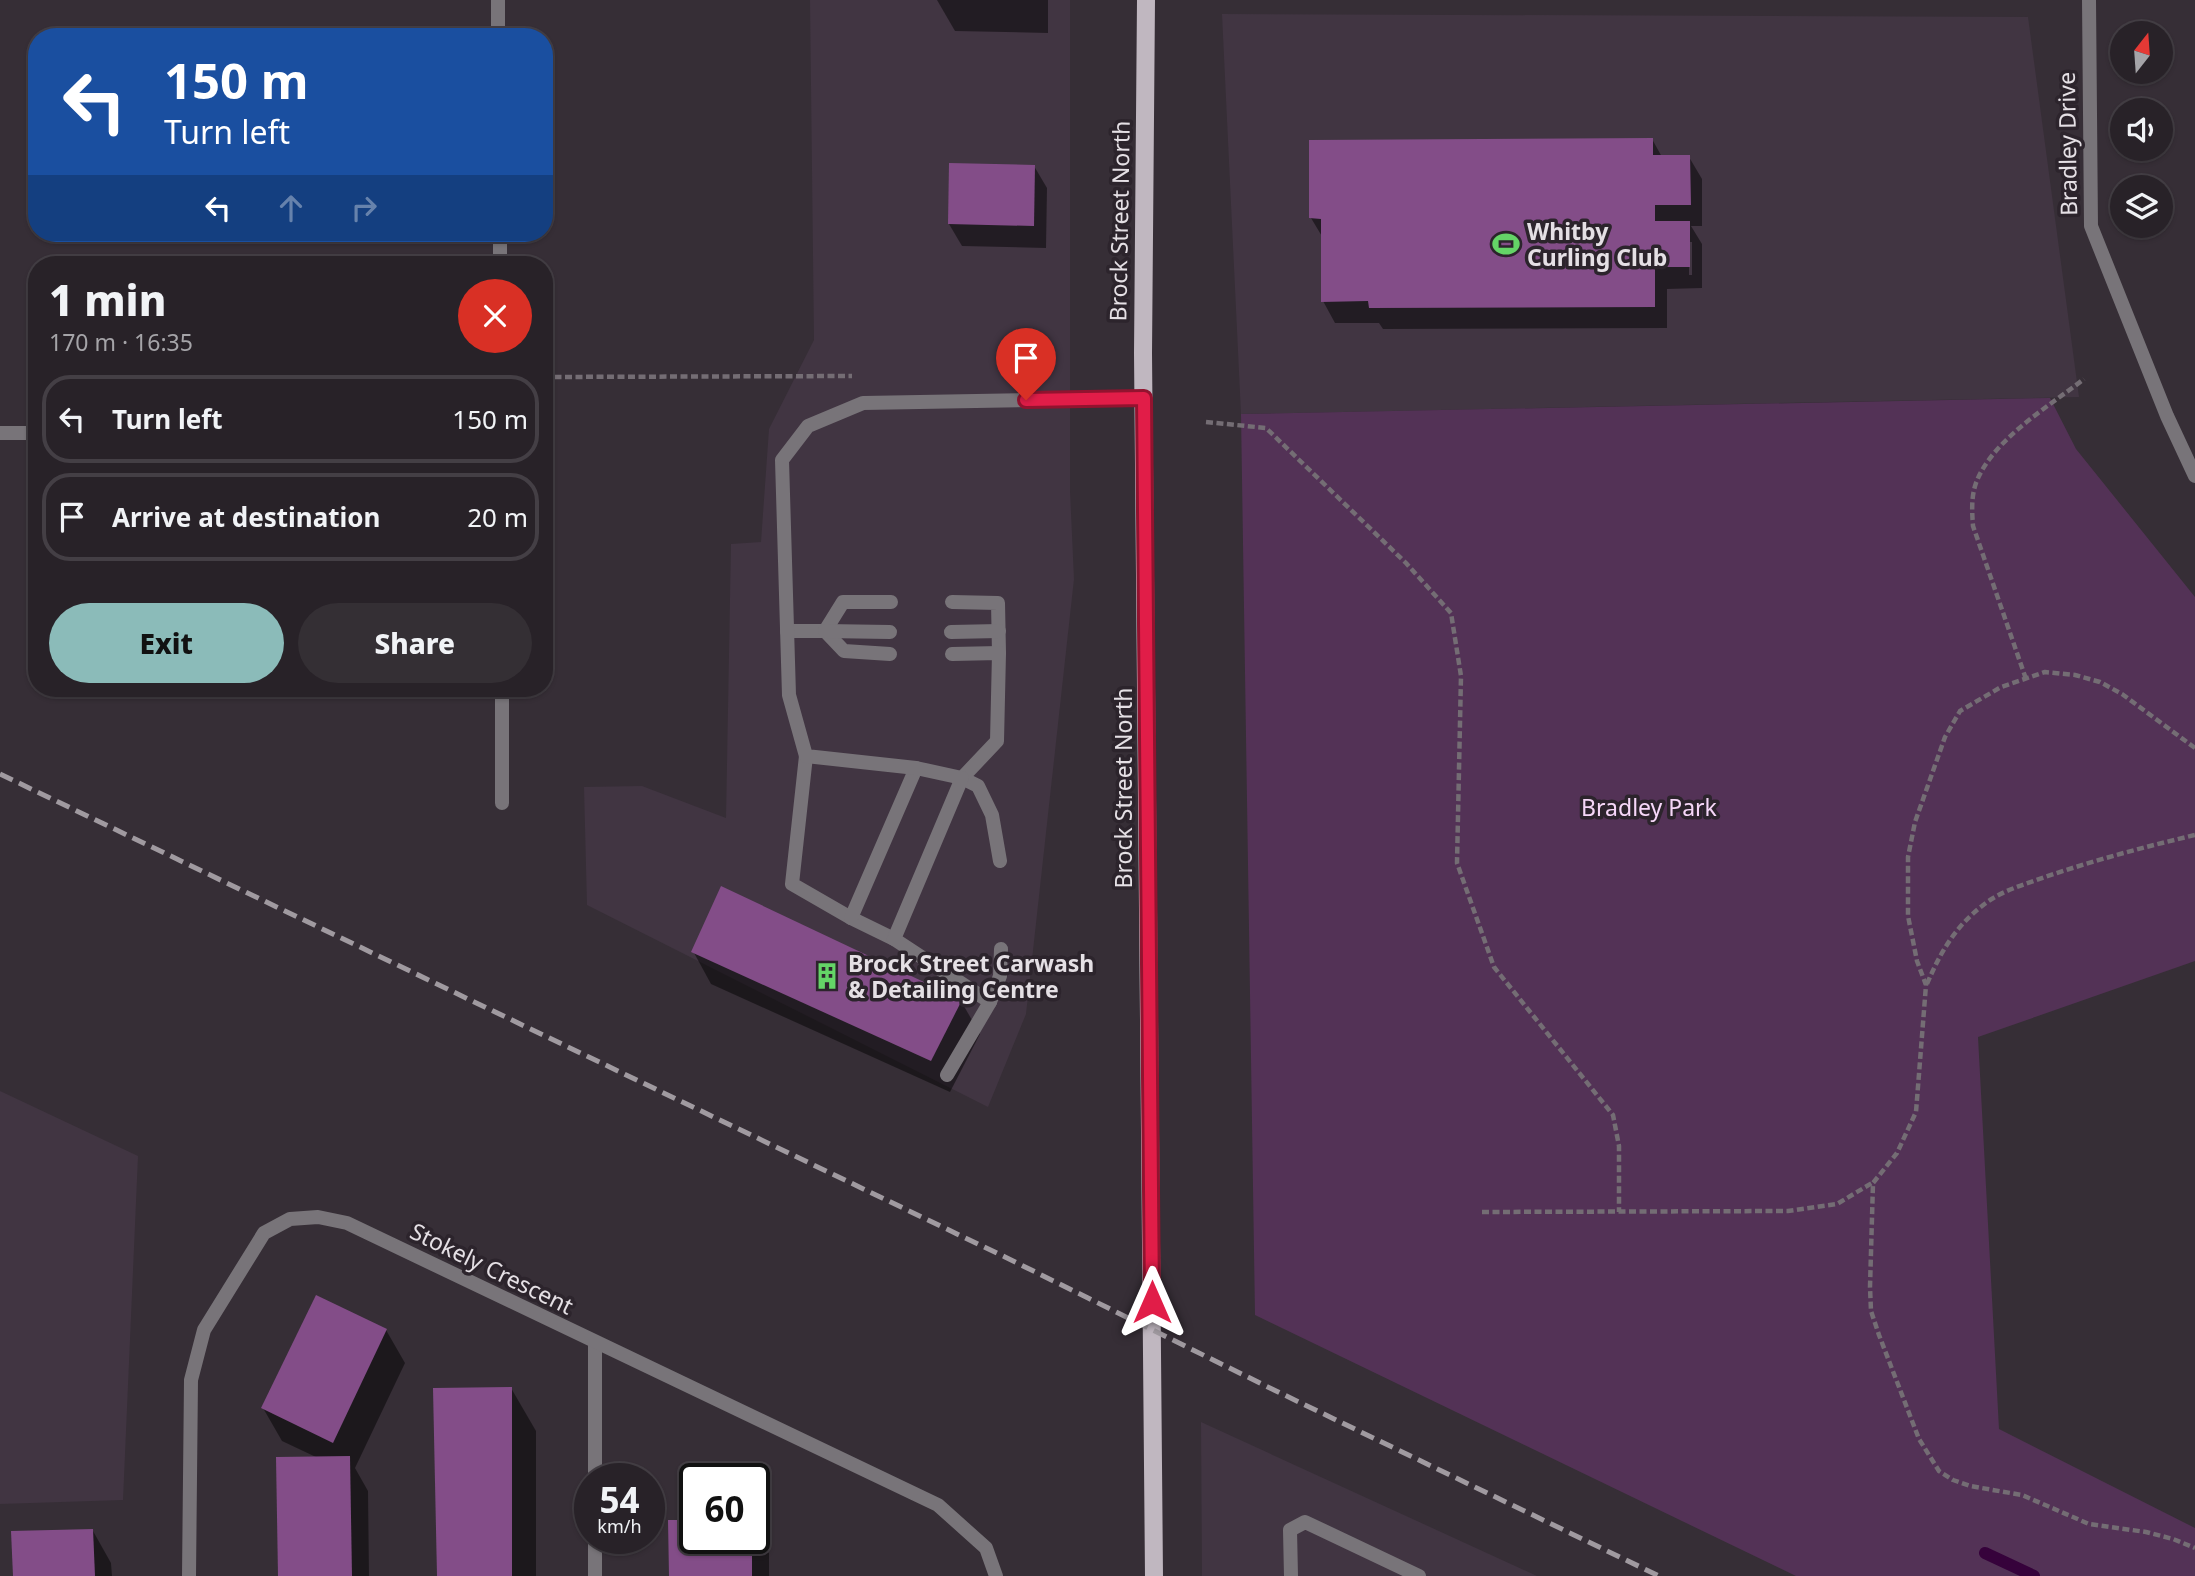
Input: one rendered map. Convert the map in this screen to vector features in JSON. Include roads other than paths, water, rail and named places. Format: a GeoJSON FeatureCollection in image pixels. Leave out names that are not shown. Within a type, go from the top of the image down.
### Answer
{"type":"FeatureCollection","features":[{"type":"Feature","properties":{"kind":"main road","name":"Brock Street North"},"geometry":{"type":"LineString","coordinates":[[1146,0],[1143,353],[1154,1576]]}},
{"type":"Feature","properties":{"kind":"street"},"geometry":{"type":"LineString","coordinates":[[498,0],[498,28]]}},
{"type":"Feature","properties":{"kind":"street","name":"Bradley Drive"},"geometry":{"type":"LineString","coordinates":[[2089,0],[2091,226],[2166,416],[2195,476]]}},
{"type":"Feature","properties":{"kind":"street"},"geometry":{"type":"LineString","coordinates":[[990,1002],[894,939],[792,884],[806,755],[789,695],[782,460],[808,426],[863,403],[1144,398]]}},
{"type":"Feature","properties":{"kind":"street"},"geometry":{"type":"LineString","coordinates":[[0,433],[28,433]]}},
{"type":"Feature","properties":{"kind":"street"},"geometry":{"type":"LineString","coordinates":[[825,631],[843,602],[891,602]]}},
{"type":"Feature","properties":{"kind":"street"},"geometry":{"type":"LineString","coordinates":[[894,939],[962,778],[997,741],[998,603],[952,602]]}},
{"type":"Feature","properties":{"kind":"street"},"geometry":{"type":"LineString","coordinates":[[786,631],[890,632]]}},
{"type":"Feature","properties":{"kind":"street"},"geometry":{"type":"LineString","coordinates":[[825,631],[844,651],[890,654]]}},
{"type":"Feature","properties":{"kind":"street"},"geometry":{"type":"LineString","coordinates":[[951,632],[999,631]]}},
{"type":"Feature","properties":{"kind":"street"},"geometry":{"type":"LineString","coordinates":[[952,654],[999,653]]}},
{"type":"Feature","properties":{"kind":"street"},"geometry":{"type":"LineString","coordinates":[[502,697],[502,803]]}},
{"type":"Feature","properties":{"kind":"street"},"geometry":{"type":"LineString","coordinates":[[806,755],[916,768],[962,778],[978,786],[992,815],[1000,862]]}},
{"type":"Feature","properties":{"kind":"street"},"geometry":{"type":"LineString","coordinates":[[851,918],[916,768]]}},
{"type":"Feature","properties":{"kind":"street"},"geometry":{"type":"LineString","coordinates":[[947,1075],[990,1002],[1000,976],[1001,949]]}},
{"type":"Feature","properties":{"kind":"street","name":"Stokely Crescent"},"geometry":{"type":"LineString","coordinates":[[189,1576],[191,1380],[204,1330],[264,1233],[290,1219],[318,1217],[347,1223],[938,1505],[986,1548],[996,1576]]}},
{"type":"Feature","properties":{"kind":"street"},"geometry":{"type":"LineString","coordinates":[[595,1343],[596,1463]]}},
{"type":"Feature","properties":{"kind":"street"},"geometry":{"type":"LineString","coordinates":[[1291,1576],[1290,1530],[1305,1522],[1419,1576]]}},
{"type":"Feature","properties":{"kind":"street"},"geometry":{"type":"LineString","coordinates":[[596,1554],[596,1576]]}},
{"type":"Feature","properties":{"kind":"waterway"},"geometry":{"type":"LineString","coordinates":[[1985,1553],[2034,1576]]}},
{"type":"Feature","properties":{"kind":"railway"},"geometry":{"type":"LineString","coordinates":[[0,774],[1005,1257],[1659,1576]]}},
{"type":"Feature","properties":{"kind":"place","name":"Whitby Curling Club"},"geometry":{"type":"Point","coordinates":[1506,244]}},
{"type":"Feature","properties":{"kind":"place","name":"Brock Street Carwash & Detailing Centre"},"geometry":{"type":"Point","coordinates":[827,976]}},
{"type":"Feature","properties":{"kind":"park label","name":"Bradley Park"},"geometry":{"type":"Point","coordinates":[1649,807]}}]}
